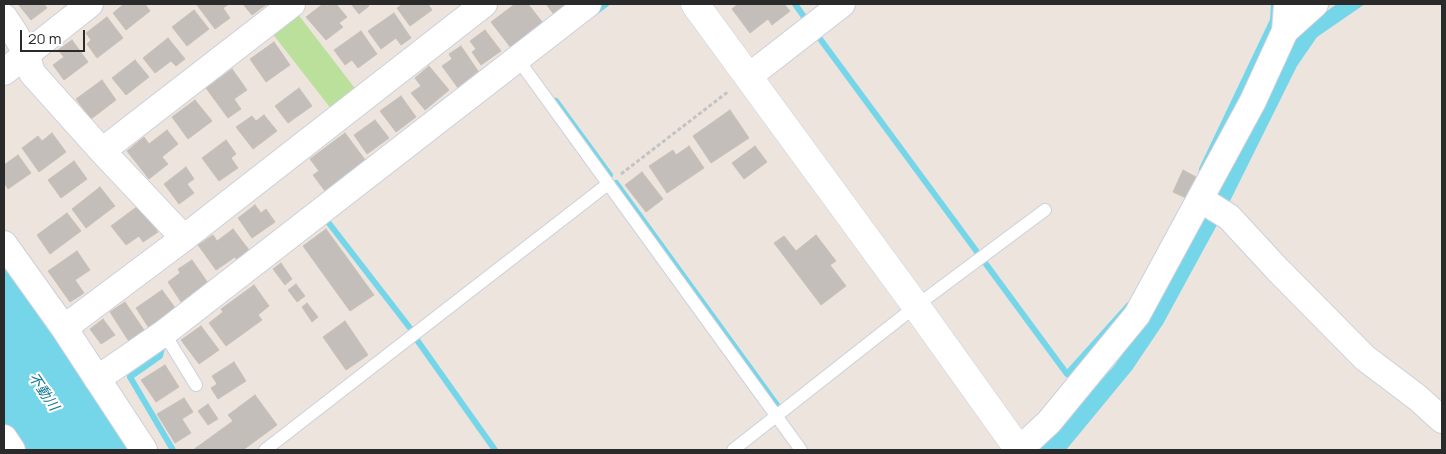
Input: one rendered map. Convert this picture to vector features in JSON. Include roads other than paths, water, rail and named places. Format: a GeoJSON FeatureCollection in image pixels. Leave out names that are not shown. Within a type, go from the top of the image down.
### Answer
{"type":"FeatureCollection","features":[{"type":"Feature","properties":{"kind":"street"},"geometry":{"type":"LineString","coordinates":[[4,72],[90,4]]}},
{"type":"Feature","properties":{"kind":"street"},"geometry":{"type":"LineString","coordinates":[[102,151],[292,4]]}},
{"type":"Feature","properties":{"kind":"street"},"geometry":{"type":"LineString","coordinates":[[64,328],[184,238],[484,4]]}},
{"type":"Feature","properties":{"kind":"street"},"geometry":{"type":"LineString","coordinates":[[97,379],[164,333],[588,4]]}},
{"type":"Feature","properties":{"kind":"street"},"geometry":{"type":"LineString","coordinates":[[696,4],[1019,450],[1049,422],[1137,315],[1203,201],[1254,101],[1288,20],[1315,4]]}},
{"type":"Feature","properties":{"kind":"street"},"geometry":{"type":"LineString","coordinates":[[748,77],[842,4]]}},
{"type":"Feature","properties":{"kind":"street"},"geometry":{"type":"LineString","coordinates":[[4,17],[26,53],[32,73],[184,238]]}},
{"type":"Feature","properties":{"kind":"street"},"geometry":{"type":"LineString","coordinates":[[1203,201],[1229,217],[1278,270],[1366,358],[1418,398],[1442,420]]}},
{"type":"Feature","properties":{"kind":"street"},"geometry":{"type":"LineString","coordinates":[[4,244],[64,328],[144,450]]}},
{"type":"Feature","properties":{"kind":"street"},"geometry":{"type":"LineString","coordinates":[[4,438],[12,450]]}},
{"type":"Feature","properties":{"kind":"lane"},"geometry":{"type":"LineString","coordinates":[[517,58],[802,450]]}},
{"type":"Feature","properties":{"kind":"lane"},"geometry":{"type":"LineString","coordinates":[[265,450],[608,184]]}},
{"type":"Feature","properties":{"kind":"lane"},"geometry":{"type":"LineString","coordinates":[[733,450],[916,306],[1045,210]]}},
{"type":"Feature","properties":{"kind":"lane"},"geometry":{"type":"LineString","coordinates":[[164,333],[196,385]]}},
{"type":"Feature","properties":{"kind":"water"},"geometry":{"type":"Polygon","coordinates":[[[1294,4],[1310,23],[1337,4],[1365,4],[1317,37],[1297,66],[1230,201],[1163,324],[1132,370],[1066,450],[1037,450],[1114,366],[1152,311],[1294,4]]]}},
{"type":"Feature","properties":{"kind":"water","name":"不動川"},"geometry":{"type":"Polygon","coordinates":[[[4,264],[132,450],[20,450],[4,424],[4,264]]]}},
{"type":"Feature","properties":{"kind":"waterway"},"geometry":{"type":"LineString","coordinates":[[594,13],[606,4]]}},
{"type":"Feature","properties":{"kind":"waterway"},"geometry":{"type":"LineString","coordinates":[[795,4],[809,24]]}},
{"type":"Feature","properties":{"kind":"waterway"},"geometry":{"type":"LineString","coordinates":[[1202,169],[1273,20],[1274,4]]}},
{"type":"Feature","properties":{"kind":"waterway"},"geometry":{"type":"LineString","coordinates":[[815,32],[1067,374],[1129,305]]}},
{"type":"Feature","properties":{"kind":"waterway"},"geometry":{"type":"LineString","coordinates":[[556,101],[610,175]]}},
{"type":"Feature","properties":{"kind":"waterway"},"geometry":{"type":"LineString","coordinates":[[616,183],[777,405]]}},
{"type":"Feature","properties":{"kind":"waterway"},"geometry":{"type":"LineString","coordinates":[[328,222],[410,328]]}},
{"type":"Feature","properties":{"kind":"waterway"},"geometry":{"type":"LineString","coordinates":[[417,340],[495,450]]}},
{"type":"Feature","properties":{"kind":"waterway"},"geometry":{"type":"LineString","coordinates":[[162,348],[160,356],[130,377],[173,450]]}}]}
